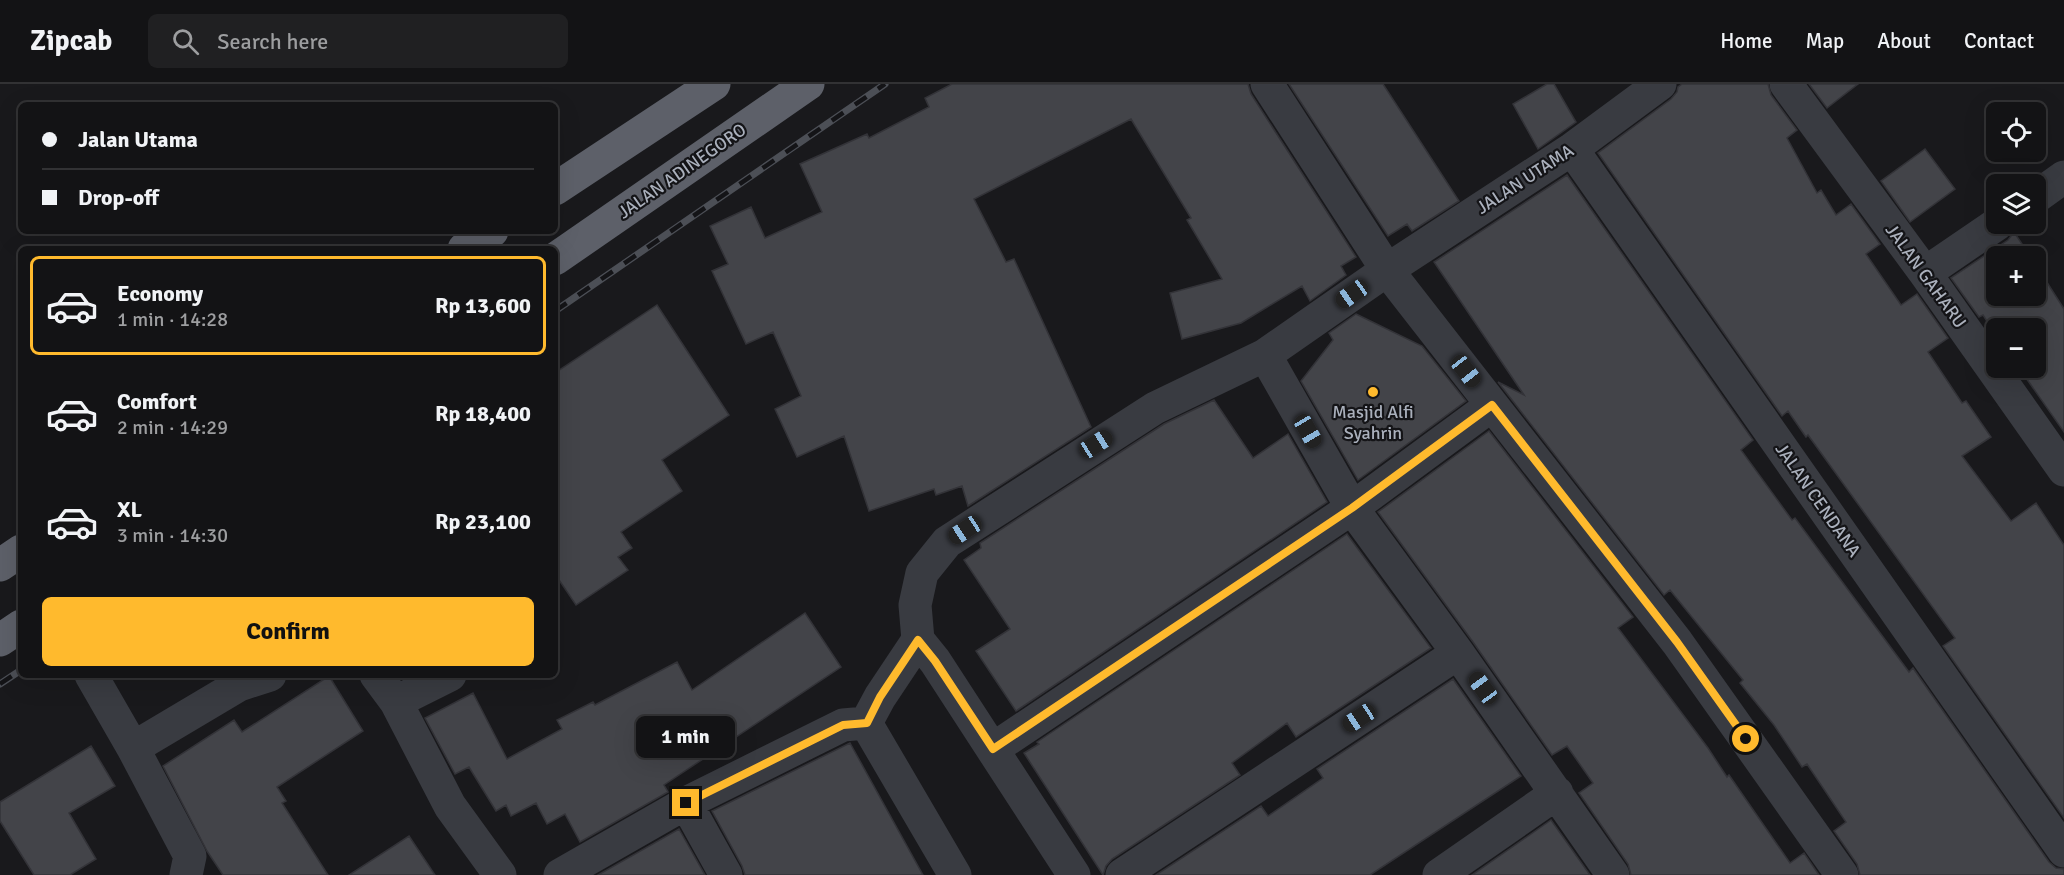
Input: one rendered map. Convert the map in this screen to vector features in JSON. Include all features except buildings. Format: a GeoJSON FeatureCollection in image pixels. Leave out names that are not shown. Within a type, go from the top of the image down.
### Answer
{"type":"FeatureCollection","features":[{"type":"Feature","properties":{"kind":"highway","name":"JALAN ADINEGORO"},"geometry":{"type":"LineString","coordinates":[[558,257],[808,84]]}},
{"type":"Feature","properties":{"kind":"highway"},"geometry":{"type":"LineString","coordinates":[[558,187],[705,86]]}},
{"type":"Feature","properties":{"kind":"highway"},"geometry":{"type":"LineString","coordinates":[[469,246],[487,234]]}},
{"type":"Feature","properties":{"kind":"highway"},"geometry":{"type":"LineString","coordinates":[[0,565],[18,553]]}},
{"type":"Feature","properties":{"kind":"highway"},"geometry":{"type":"LineString","coordinates":[[0,640],[18,628]]}},
{"type":"Feature","properties":{"kind":"street"},"geometry":{"type":"LineString","coordinates":[[1267,84],[1387,270],[1677,642],[1842,875]]}},
{"type":"Feature","properties":{"kind":"street","name":"JALAN UTAMA"},"geometry":{"type":"LineString","coordinates":[[918,640],[915,605],[922,573],[947,542],[1155,408],[1265,354],[1387,270],[1572,149],[1660,84]]}},
{"type":"Feature","properties":{"kind":"street","name":"JALAN GAHARU"},"geometry":{"type":"LineString","coordinates":[[1786,84],[1925,273],[2064,470]]}},
{"type":"Feature","properties":{"kind":"street","name":"JALAN CENDANA"},"geometry":{"type":"LineString","coordinates":[[1572,149],[2064,850]]}},
{"type":"Feature","properties":{"kind":"street"},"geometry":{"type":"LineString","coordinates":[[2046,190],[2064,177]]}},
{"type":"Feature","properties":{"kind":"street"},"geometry":{"type":"LineString","coordinates":[[1925,273],[1986,231]]}},
{"type":"Feature","properties":{"kind":"street"},"geometry":{"type":"LineString","coordinates":[[1265,354],[1352,508],[1458,653],[1613,875]]}},
{"type":"Feature","properties":{"kind":"street"},"geometry":{"type":"LineString","coordinates":[[993,749],[1352,508],[1492,405]]}},
{"type":"Feature","properties":{"kind":"street"},"geometry":{"type":"LineString","coordinates":[[867,723],[880,697],[918,640],[935,661],[1074,875]]}},
{"type":"Feature","properties":{"kind":"street"},"geometry":{"type":"LineString","coordinates":[[1122,875],[1458,653]]}},
{"type":"Feature","properties":{"kind":"street"},"geometry":{"type":"LineString","coordinates":[[93,678],[190,856],[186,875]]}},
{"type":"Feature","properties":{"kind":"street"},"geometry":{"type":"LineString","coordinates":[[133,748],[239,685],[261,678]]}},
{"type":"Feature","properties":{"kind":"street"},"geometry":{"type":"LineString","coordinates":[[377,678],[396,702],[450,806],[500,875]]}},
{"type":"Feature","properties":{"kind":"street"},"geometry":{"type":"LineString","coordinates":[[396,702],[444,678]]}},
{"type":"Feature","properties":{"kind":"street"},"geometry":{"type":"LineString","coordinates":[[560,875],[686,803],[843,725],[867,723]]}},
{"type":"Feature","properties":{"kind":"street"},"geometry":{"type":"LineString","coordinates":[[867,723],[955,875]]}},
{"type":"Feature","properties":{"kind":"street"},"geometry":{"type":"LineString","coordinates":[[1439,875],[1557,793]]}},
{"type":"Feature","properties":{"kind":"street"},"geometry":{"type":"LineString","coordinates":[[686,803],[726,875]]}},
{"type":"Feature","properties":{"kind":"railway"},"geometry":{"type":"LineString","coordinates":[[558,309],[885,84]]}},
{"type":"Feature","properties":{"kind":"railway"},"geometry":{"type":"LineString","coordinates":[[0,684],[18,672]]}},
{"type":"Feature","properties":{"kind":"place","name":"Masjid Alfi Syahrin"},"geometry":{"type":"Point","coordinates":[1373,392]}},
{"type":"Feature","properties":{"kind":"route"},"geometry":{"type":"LineString","coordinates":[[686,803],[843,725],[867,723],[880,697],[918,640],[935,661],[993,749],[1352,508],[1492,405],[1677,642],[1746,739]]}}]}
